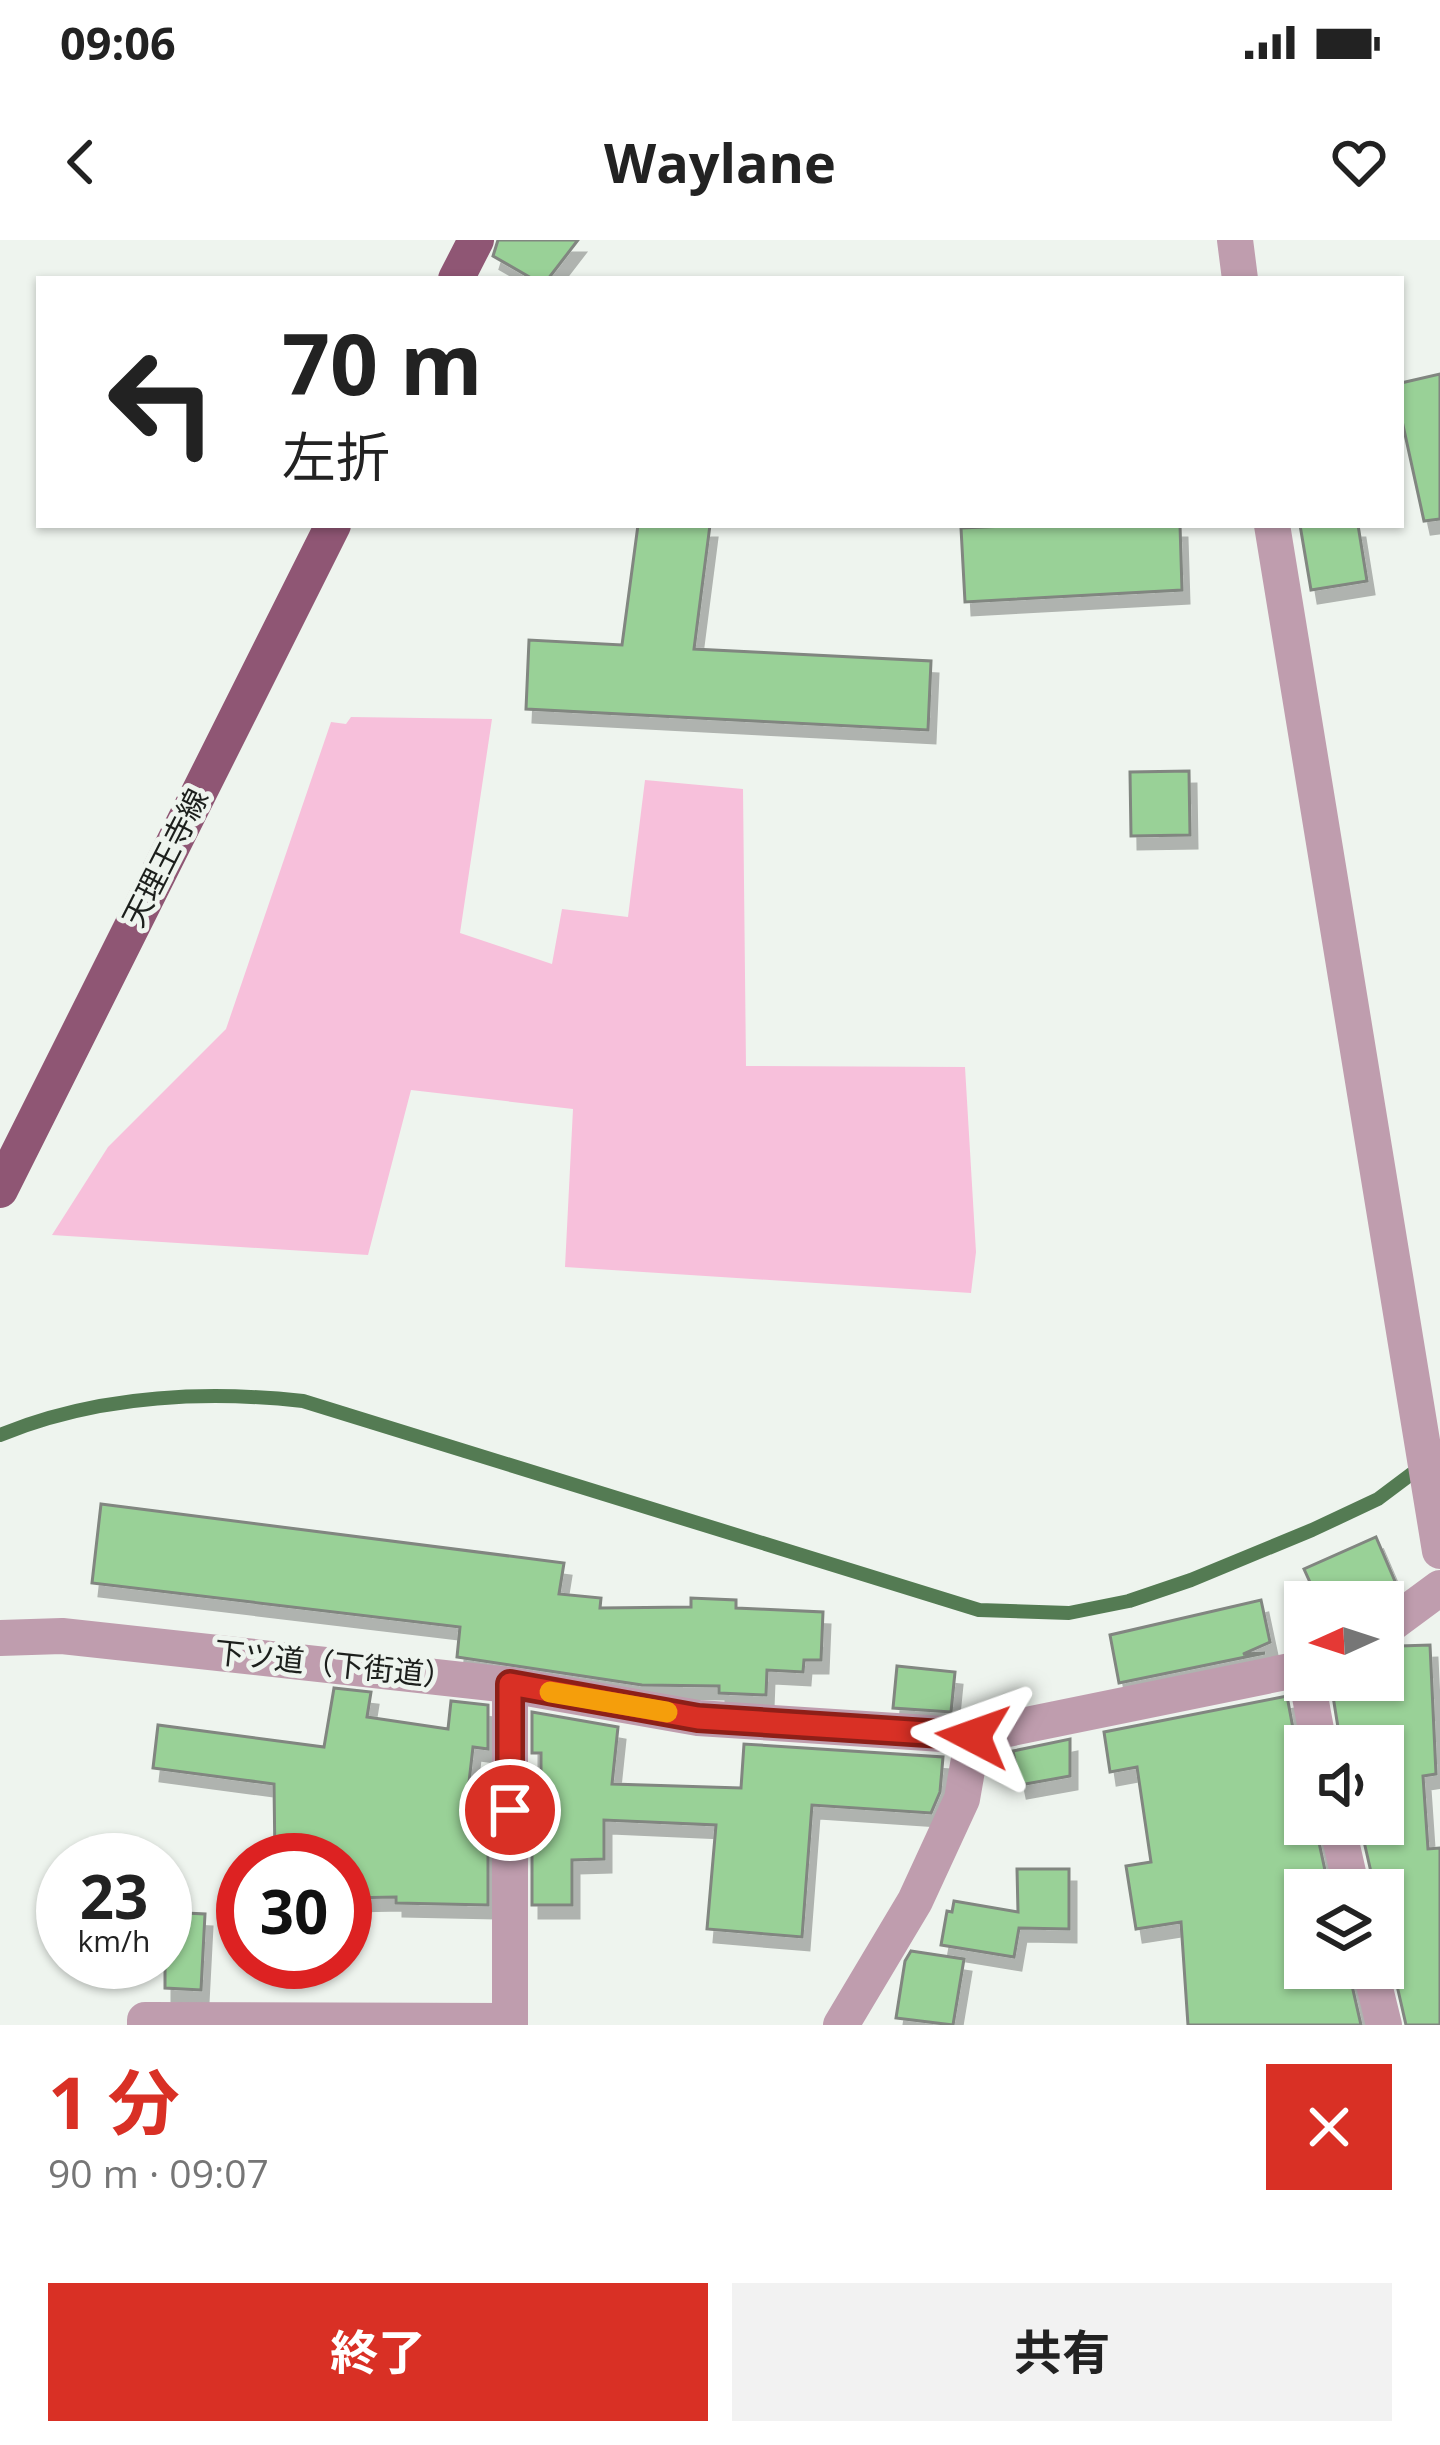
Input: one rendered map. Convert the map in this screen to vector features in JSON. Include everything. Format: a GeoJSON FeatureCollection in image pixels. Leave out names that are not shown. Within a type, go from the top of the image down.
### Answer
{"type":"FeatureCollection","features":[{"type":"Feature","properties":{"kind":"main road"},"geometry":{"type":"LineString","coordinates":[[458,276],[476,240]]}},
{"type":"Feature","properties":{"kind":"main road","name":"天理王寺線"},"geometry":{"type":"LineString","coordinates":[[0,1190],[331,528]]}},
{"type":"Feature","properties":{"kind":"street"},"geometry":{"type":"LineString","coordinates":[[1235,240],[1240,276]]}},
{"type":"Feature","properties":{"kind":"street"},"geometry":{"type":"LineString","coordinates":[[1272,528],[1440,1551]]}},
{"type":"Feature","properties":{"kind":"street"},"geometry":{"type":"LineString","coordinates":[[1404,1615],[1440,1588]]}},
{"type":"Feature","properties":{"kind":"street","name":"下ツ道（下街道）"},"geometry":{"type":"LineString","coordinates":[[0,1637],[62,1636],[510,1684],[698,1718],[973,1736],[1284,1672]]}},
{"type":"Feature","properties":{"kind":"street"},"geometry":{"type":"LineString","coordinates":[[145,2025],[145,2020],[510,2023],[510,1684]]}},
{"type":"Feature","properties":{"kind":"street"},"geometry":{"type":"LineString","coordinates":[[842,2025],[915,1901],[962,1799],[973,1736]]}},
{"type":"Feature","properties":{"kind":"street"},"geometry":{"type":"LineString","coordinates":[[1375,1989],[1384,2025]]}},
{"type":"Feature","properties":{"kind":"shaded area"},"geometry":{"type":"Polygon","coordinates":[[[351,717],[492,719],[460,933],[552,964],[562,909],[628,917],[645,780],[743,789],[746,1066],[965,1067],[976,1252],[971,1293],[565,1267],[573,1109],[411,1090],[368,1255],[52,1235],[108,1147],[226,1029],[331,722],[346,724],[351,717]]]}},
{"type":"Feature","properties":{"kind":"building"},"geometry":{"type":"Polygon","coordinates":[[[498,240],[578,240],[550,276],[528,276],[493,256],[498,240]]]}},
{"type":"Feature","properties":{"kind":"building"},"geometry":{"type":"Polygon","coordinates":[[[1440,374],[1440,519],[1424,521],[1404,430],[1404,382],[1440,374]]]}},
{"type":"Feature","properties":{"kind":"building"},"geometry":{"type":"Polygon","coordinates":[[[638,528],[710,528],[694,649],[931,661],[928,730],[526,709],[529,640],[622,645],[638,528]]]}},
{"type":"Feature","properties":{"kind":"building"},"geometry":{"type":"Polygon","coordinates":[[[961,528],[1180,528],[1182,590],[965,602],[961,528]]]}},
{"type":"Feature","properties":{"kind":"building"},"geometry":{"type":"Polygon","coordinates":[[[1301,528],[1358,528],[1367,581],[1311,590],[1301,528]]]}},
{"type":"Feature","properties":{"kind":"building"},"geometry":{"type":"Polygon","coordinates":[[[1189,771],[1190,835],[1131,836],[1130,772],[1189,771]]]}},
{"type":"Feature","properties":{"kind":"building"},"geometry":{"type":"Polygon","coordinates":[[[101,1504],[564,1563],[559,1594],[601,1598],[600,1608],[691,1607],[691,1598],[736,1600],[736,1608],[823,1612],[821,1660],[804,1660],[803,1672],[767,1670],[766,1695],[719,1693],[719,1686],[642,1685],[457,1657],[460,1627],[92,1583],[101,1504]]]}},
{"type":"Feature","properties":{"kind":"building"},"geometry":{"type":"Polygon","coordinates":[[[1376,1537],[1395,1581],[1309,1581],[1304,1569],[1376,1537]]]}},
{"type":"Feature","properties":{"kind":"building"},"geometry":{"type":"Polygon","coordinates":[[[1261,1600],[1270,1642],[1243,1654],[1265,1653],[1119,1683],[1110,1635],[1261,1600]]]}},
{"type":"Feature","properties":{"kind":"building"},"geometry":{"type":"Polygon","coordinates":[[[1430,1645],[1436,1774],[1423,1776],[1428,1849],[1440,1848],[1440,2025],[1406,2025],[1398,1989],[1404,1989],[1404,1869],[1370,1869],[1365,1845],[1404,1845],[1404,1725],[1338,1725],[1334,1701],[1404,1701],[1404,1646],[1430,1645]]]}},
{"type":"Feature","properties":{"kind":"building"},"geometry":{"type":"Polygon","coordinates":[[[897,1666],[955,1672],[951,1712],[893,1708],[897,1666]]]}},
{"type":"Feature","properties":{"kind":"building"},"geometry":{"type":"Polygon","coordinates":[[[334,1688],[371,1692],[367,1717],[448,1729],[451,1701],[488,1705],[488,1749],[473,1747],[464,1826],[488,1827],[488,1905],[396,1903],[396,1897],[372,1897],[372,1833],[275,1833],[274,1784],[153,1768],[158,1725],[324,1747],[334,1688]]]}},
{"type":"Feature","properties":{"kind":"building"},"geometry":{"type":"Polygon","coordinates":[[[1284,1697],[1288,1701],[1292,1725],[1284,1725],[1284,1845],[1320,1845],[1325,1869],[1284,1869],[1284,1989],[1353,1989],[1361,2025],[1188,2025],[1181,1922],[1136,1929],[1126,1866],[1151,1862],[1137,1767],[1110,1772],[1104,1732],[1284,1697]]]}},
{"type":"Feature","properties":{"kind":"building"},"geometry":{"type":"Polygon","coordinates":[[[532,1712],[618,1727],[612,1784],[741,1788],[744,1744],[943,1757],[940,1792],[931,1813],[812,1805],[802,1937],[707,1929],[716,1825],[604,1820],[604,1859],[572,1860],[572,1905],[532,1905],[532,1829],[541,1829],[541,1753],[532,1753],[532,1712]]]}},
{"type":"Feature","properties":{"kind":"building"},"geometry":{"type":"Polygon","coordinates":[[[1070,1739],[1070,1776],[1020,1785],[1013,1751],[1070,1739]]]}},
{"type":"Feature","properties":{"kind":"building"},"geometry":{"type":"Polygon","coordinates":[[[1017,1869],[1069,1869],[1069,1929],[1019,1928],[1014,1957],[941,1945],[947,1911],[952,1912],[954,1901],[1018,1912],[1017,1869]]]}},
{"type":"Feature","properties":{"kind":"building"},"geometry":{"type":"Polygon","coordinates":[[[192,1913],[205,1914],[201,1990],[183,1989],[192,1989],[192,1913]]]}},
{"type":"Feature","properties":{"kind":"building"},"geometry":{"type":"Polygon","coordinates":[[[911,1951],[964,1959],[953,2025],[896,2018],[905,1961],[911,1951]]]}},
{"type":"Feature","properties":{"kind":"waterway"},"geometry":{"type":"LineString","coordinates":[[0,1435],[74,1412],[149,1399],[226,1396],[303,1401],[979,1610],[1069,1613],[1129,1601],[1191,1580],[1312,1530],[1378,1499],[1422,1466]]}},
{"type":"Feature","properties":{"kind":"slow traffic"},"geometry":{"type":"LineString","coordinates":[[550,1692],[667,1712]]}},
{"type":"Feature","properties":{"kind":"route"},"geometry":{"type":"LineString","coordinates":[[510,1810],[510,1684],[698,1718],[973,1736]]}}]}
